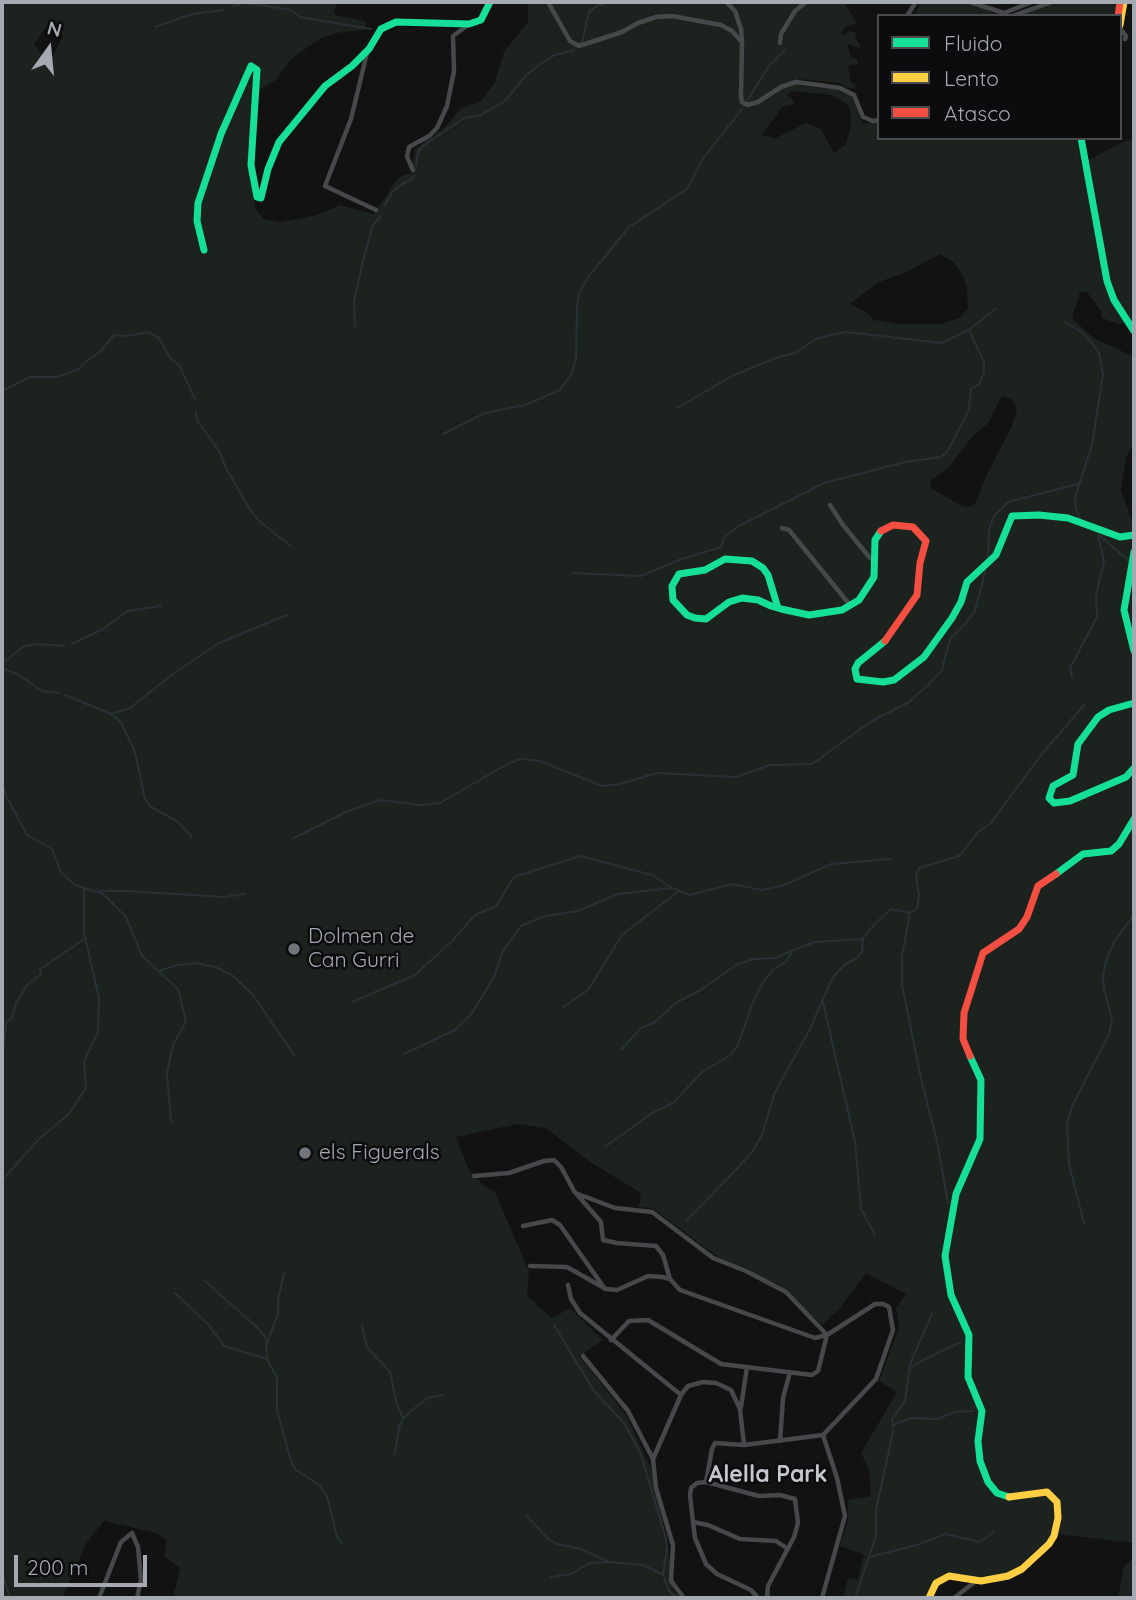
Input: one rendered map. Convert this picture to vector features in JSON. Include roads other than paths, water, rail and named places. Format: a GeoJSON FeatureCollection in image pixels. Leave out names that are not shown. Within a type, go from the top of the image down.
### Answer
{"type":"FeatureCollection","features":[{"type":"Feature","properties":{"kind":"street"},"geometry":{"type":"LineString","coordinates":[[413,170],[407,157],[409,147],[429,136],[437,128],[447,106],[454,71],[453,36],[469,24],[481,20],[490,2]]}},
{"type":"Feature","properties":{"kind":"street"},"geometry":{"type":"LineString","coordinates":[[548,2],[574,46],[622,32],[656,17],[672,16],[721,25],[742,42]]}},
{"type":"Feature","properties":{"kind":"street"},"geometry":{"type":"LineString","coordinates":[[726,2],[735,11],[741,29],[743,102],[747,105],[758,102],[781,87],[796,82],[819,85],[840,88],[854,95],[863,117],[877,120]]}},
{"type":"Feature","properties":{"kind":"street"},"geometry":{"type":"LineString","coordinates":[[780,43],[781,34],[795,11],[806,2]]}},
{"type":"Feature","properties":{"kind":"street"},"geometry":{"type":"LineString","coordinates":[[970,2],[1004,14]]}},
{"type":"Feature","properties":{"kind":"street"},"geometry":{"type":"LineString","coordinates":[[1009,14],[1032,2]]}},
{"type":"Feature","properties":{"kind":"street"},"geometry":{"type":"LineString","coordinates":[[1010,14],[1052,2]]}},
{"type":"Feature","properties":{"kind":"street"},"geometry":{"type":"LineString","coordinates":[[204,250],[197,221],[198,203],[221,134],[249,68],[255,67],[257,71],[251,165],[257,197],[261,198],[268,169],[279,142],[325,86],[352,66],[369,48],[381,29],[396,22],[469,24]]}},
{"type":"Feature","properties":{"kind":"street"},"geometry":{"type":"LineString","coordinates":[[369,48],[351,119],[325,186],[376,210]]}},
{"type":"Feature","properties":{"kind":"street"},"geometry":{"type":"LineString","coordinates":[[1082,140],[1107,281],[1114,300],[1134,331]]}},
{"type":"Feature","properties":{"kind":"street"},"geometry":{"type":"LineString","coordinates":[[830,505],[870,558],[876,558]]}},
{"type":"Feature","properties":{"kind":"street"},"geometry":{"type":"LineString","coordinates":[[778,608],[768,575],[752,561],[725,559],[705,570],[679,574],[672,586],[673,600],[687,615],[695,618],[706,619],[729,603],[743,598],[758,600],[778,608],[809,615],[828,614],[852,606],[874,577],[877,535],[889,526],[913,527],[926,541],[920,563],[919,591],[913,604],[881,646],[858,663],[855,669],[857,679],[883,682],[894,680],[924,657],[953,618],[967,582],[996,555],[1012,516],[1039,514],[1068,518],[1120,537],[1134,535]]}},
{"type":"Feature","properties":{"kind":"street"},"geometry":{"type":"LineString","coordinates":[[782,528],[789,530],[852,606]]}},
{"type":"Feature","properties":{"kind":"street"},"geometry":{"type":"LineString","coordinates":[[1134,552],[1124,610],[1134,651]]}},
{"type":"Feature","properties":{"kind":"street"},"geometry":{"type":"LineString","coordinates":[[1134,704],[1109,710],[1098,717],[1078,744],[1073,775],[1053,786],[1049,798],[1054,803],[1070,801],[1111,785],[1126,777],[1134,768]]}},
{"type":"Feature","properties":{"kind":"street"},"geometry":{"type":"LineString","coordinates":[[929,1598],[936,1583],[946,1577],[976,1581],[1008,1576],[1031,1562],[1051,1540],[1058,1514],[1057,1502],[1047,1492],[1013,1496],[997,1493],[984,1474],[980,1461],[978,1441],[982,1411],[968,1377],[969,1335],[951,1296],[944,1256],[956,1194],[978,1149],[981,1135],[981,1080],[963,1039],[962,1018],[983,953],[1019,929],[1027,917],[1038,886],[1083,854],[1108,852],[1116,848],[1134,819]]}},
{"type":"Feature","properties":{"kind":"street"},"geometry":{"type":"LineString","coordinates":[[474,1176],[509,1173],[551,1159],[561,1167],[578,1194],[601,1222],[603,1240],[656,1246],[663,1255],[670,1279],[680,1290],[815,1338],[827,1335],[875,1304],[889,1307],[893,1330],[876,1379],[823,1436],[744,1445],[715,1443],[706,1482]]}},
{"type":"Feature","properties":{"kind":"street"},"geometry":{"type":"LineString","coordinates":[[578,1194],[615,1208],[652,1212],[713,1258],[746,1271],[786,1292],[827,1335]]}},
{"type":"Feature","properties":{"kind":"street"},"geometry":{"type":"LineString","coordinates":[[523,1226],[552,1220],[560,1225],[606,1289]]}},
{"type":"Feature","properties":{"kind":"street"},"geometry":{"type":"LineString","coordinates":[[530,1266],[567,1267],[606,1289],[617,1290],[648,1276],[670,1279]]}},
{"type":"Feature","properties":{"kind":"street"},"geometry":{"type":"LineString","coordinates":[[568,1285],[571,1299],[580,1313],[681,1395]]}},
{"type":"Feature","properties":{"kind":"street"},"geometry":{"type":"LineString","coordinates":[[611,1340],[629,1321],[648,1320],[721,1364],[816,1374],[827,1335]]}},
{"type":"Feature","properties":{"kind":"street"},"geometry":{"type":"LineString","coordinates":[[583,1356],[628,1411],[653,1459],[656,1488],[674,1545],[671,1581],[684,1598]]}},
{"type":"Feature","properties":{"kind":"street"},"geometry":{"type":"LineString","coordinates":[[744,1445],[740,1409],[747,1367]]}},
{"type":"Feature","properties":{"kind":"street"},"geometry":{"type":"LineString","coordinates":[[780,1441],[783,1398],[790,1372]]}},
{"type":"Feature","properties":{"kind":"street"},"geometry":{"type":"LineString","coordinates":[[653,1459],[681,1395],[688,1386],[703,1381],[716,1383],[731,1390],[740,1409]]}},
{"type":"Feature","properties":{"kind":"street"},"geometry":{"type":"LineString","coordinates":[[822,1598],[845,1516],[837,1478],[823,1436]]}},
{"type":"Feature","properties":{"kind":"street"},"geometry":{"type":"LineString","coordinates":[[758,1598],[751,1590],[718,1574],[706,1564],[695,1538],[693,1522],[691,1488],[697,1483],[706,1482],[749,1495],[780,1495],[795,1499],[798,1523],[794,1537],[768,1587],[767,1598]]}},
{"type":"Feature","properties":{"kind":"street"},"geometry":{"type":"LineString","coordinates":[[693,1522],[722,1530],[740,1539],[776,1541],[788,1549]]}},
{"type":"Feature","properties":{"kind":"street"},"geometry":{"type":"LineString","coordinates":[[99,1598],[121,1542],[132,1533],[138,1547],[141,1580],[137,1598]]}},
{"type":"Feature","properties":{"kind":"street"},"geometry":{"type":"LineString","coordinates":[[954,1598],[976,1581]]}},
{"type":"Feature","properties":{"kind":"waterway"},"geometry":{"type":"LineString","coordinates":[[582,42],[589,12],[609,2]]}},
{"type":"Feature","properties":{"kind":"waterway"},"geometry":{"type":"LineString","coordinates":[[233,6],[244,3],[274,7],[291,10],[300,17],[371,29]]}},
{"type":"Feature","properties":{"kind":"waterway"},"geometry":{"type":"LineString","coordinates":[[155,27],[192,14],[223,10]]}},
{"type":"Feature","properties":{"kind":"waterway"},"geometry":{"type":"LineString","coordinates":[[416,166],[418,152],[424,145],[464,118],[481,115],[505,101],[526,75],[543,62],[555,55],[574,50]]}},
{"type":"Feature","properties":{"kind":"waterway"},"geometry":{"type":"LineString","coordinates":[[747,101],[769,66],[785,50]]}},
{"type":"Feature","properties":{"kind":"waterway"},"geometry":{"type":"LineString","coordinates":[[443,434],[485,413],[525,405],[560,390],[571,375],[576,358],[579,293],[589,276],[629,227],[687,189],[702,160],[741,110]]}},
{"type":"Feature","properties":{"kind":"waterway"},"geometry":{"type":"LineString","coordinates":[[385,205],[393,191],[411,180],[414,175]]}},
{"type":"Feature","properties":{"kind":"waterway"},"geometry":{"type":"LineString","coordinates":[[355,326],[354,301],[364,257],[373,225],[381,216]]}},
{"type":"Feature","properties":{"kind":"waterway"},"geometry":{"type":"LineString","coordinates":[[677,408],[734,375],[795,353],[816,339],[846,332],[941,343],[969,330],[995,309]]}},
{"type":"Feature","properties":{"kind":"waterway"},"geometry":{"type":"LineString","coordinates":[[1065,322],[1082,332],[1092,343],[1099,353],[1103,375],[1092,445],[1075,497],[1076,510],[1081,520]]}},
{"type":"Feature","properties":{"kind":"waterway"},"geometry":{"type":"LineString","coordinates":[[572,573],[641,576],[721,547],[725,536],[739,526],[824,483],[905,462],[941,457],[947,452],[966,416],[971,389],[979,384],[984,373],[984,362],[969,330]]}},
{"type":"Feature","properties":{"kind":"waterway"},"geometry":{"type":"LineString","coordinates":[[2,391],[30,377],[57,377],[79,369],[101,351],[114,335],[128,336],[148,332],[159,338],[170,358],[179,365],[195,399]]}},
{"type":"Feature","properties":{"kind":"waterway"},"geometry":{"type":"LineString","coordinates":[[196,412],[197,420],[219,451],[249,508],[259,521],[291,546]]}},
{"type":"Feature","properties":{"kind":"waterway"},"geometry":{"type":"LineString","coordinates":[[988,559],[989,530],[994,516],[1008,502],[1078,484]]}},
{"type":"Feature","properties":{"kind":"waterway"},"geometry":{"type":"LineString","coordinates":[[1072,677],[1070,668],[1097,617],[1096,595],[1104,561],[1098,535]]}},
{"type":"Feature","properties":{"kind":"waterway"},"geometry":{"type":"LineString","coordinates":[[1099,535],[1128,560]]}},
{"type":"Feature","properties":{"kind":"waterway"},"geometry":{"type":"LineString","coordinates":[[292,839],[348,811],[381,800],[421,805],[440,803],[509,763],[521,759],[540,761],[602,786],[620,784],[657,773],[736,777],[770,765],[812,764],[872,721],[909,702],[942,670],[950,639],[975,611],[986,568]]}},
{"type":"Feature","properties":{"kind":"waterway"},"geometry":{"type":"LineString","coordinates":[[72,644],[105,628],[127,611],[161,606]]}},
{"type":"Feature","properties":{"kind":"waterway"},"geometry":{"type":"LineString","coordinates":[[113,713],[130,708],[219,643],[287,615]]}},
{"type":"Feature","properties":{"kind":"waterway"},"geometry":{"type":"LineString","coordinates":[[2,664],[24,646],[64,646]]}},
{"type":"Feature","properties":{"kind":"waterway"},"geometry":{"type":"LineString","coordinates":[[2,668],[17,674],[42,691],[59,693]]}},
{"type":"Feature","properties":{"kind":"waterway"},"geometry":{"type":"LineString","coordinates":[[65,695],[111,714],[121,722],[135,752],[145,799],[151,807],[177,821],[192,837]]}},
{"type":"Feature","properties":{"kind":"waterway"},"geometry":{"type":"LineString","coordinates":[[686,1221],[752,1152],[762,1135],[775,1092],[809,1031],[832,979],[844,965],[862,952],[863,938],[891,909],[910,913],[917,909],[919,895],[916,876],[919,868],[959,856],[979,831],[990,824],[1041,755],[1085,704]]}},
{"type":"Feature","properties":{"kind":"waterway"},"geometry":{"type":"LineString","coordinates":[[2,782],[5,794],[27,835],[52,849],[61,872],[75,885],[103,894],[126,917],[142,956],[178,989],[186,1021],[173,1045],[167,1073],[171,1121]]}},
{"type":"Feature","properties":{"kind":"waterway"},"geometry":{"type":"LineString","coordinates":[[352,1002],[415,975],[452,941],[475,915],[496,906],[514,877],[580,856],[652,875],[672,888],[690,895],[732,884],[762,890],[782,886],[831,864],[890,859]]}},
{"type":"Feature","properties":{"kind":"waterway"},"geometry":{"type":"LineString","coordinates":[[404,1054],[455,1030],[472,1013],[494,977],[502,953],[521,926],[545,916],[578,911],[617,894],[672,888]]}},
{"type":"Feature","properties":{"kind":"waterway"},"geometry":{"type":"LineString","coordinates":[[5,1177],[39,1139],[68,1115],[86,1088],[84,1061],[98,1032],[99,998],[84,933],[84,889]]}},
{"type":"Feature","properties":{"kind":"waterway"},"geometry":{"type":"LineString","coordinates":[[99,891],[225,897],[245,894]]}},
{"type":"Feature","properties":{"kind":"waterway"},"geometry":{"type":"LineString","coordinates":[[563,1007],[588,990],[622,935],[679,891]]}},
{"type":"Feature","properties":{"kind":"waterway"},"geometry":{"type":"LineString","coordinates":[[910,913],[902,956],[902,985],[948,1203]]}},
{"type":"Feature","properties":{"kind":"waterway"},"geometry":{"type":"LineString","coordinates":[[1084,1223],[1069,1164],[1067,1124],[1072,1106],[1109,1034],[1112,1019],[1104,989],[1106,961],[1114,942],[1134,915]]}},
{"type":"Feature","properties":{"kind":"waterway"},"geometry":{"type":"LineString","coordinates":[[2,1026],[12,1018],[16,1003],[28,984],[41,974],[40,969],[86,938]]}},
{"type":"Feature","properties":{"kind":"waterway"},"geometry":{"type":"LineString","coordinates":[[605,1147],[652,1113],[673,1103],[702,1072],[729,1056],[737,1047],[755,997],[764,981],[773,970],[786,962],[793,950],[815,942],[862,939]]}},
{"type":"Feature","properties":{"kind":"waterway"},"geometry":{"type":"LineString","coordinates":[[621,1050],[641,1028],[655,1022],[677,1002],[699,991],[736,965],[753,959],[776,958],[791,951]]}},
{"type":"Feature","properties":{"kind":"waterway"},"geometry":{"type":"LineString","coordinates":[[159,971],[195,963],[215,967],[232,975],[253,995],[294,1055]]}},
{"type":"Feature","properties":{"kind":"waterway"},"geometry":{"type":"LineString","coordinates":[[823,1002],[855,1142],[861,1209],[875,1235]]}},
{"type":"Feature","properties":{"kind":"waterway"},"geometry":{"type":"LineString","coordinates":[[2,1055],[6,1025]]}},
{"type":"Feature","properties":{"kind":"waterway"},"geometry":{"type":"LineString","coordinates":[[267,1343],[278,1314],[284,1273]]}},
{"type":"Feature","properties":{"kind":"waterway"},"geometry":{"type":"LineString","coordinates":[[204,1280],[260,1330],[266,1339],[267,1357]]}},
{"type":"Feature","properties":{"kind":"waterway"},"geometry":{"type":"LineString","coordinates":[[175,1293],[209,1325],[224,1346],[267,1359],[277,1378],[277,1410],[291,1461],[296,1470],[319,1485],[327,1496],[337,1537],[342,1543]]}},
{"type":"Feature","properties":{"kind":"waterway"},"geometry":{"type":"LineString","coordinates":[[855,1598],[876,1536],[876,1510],[893,1432],[892,1419],[905,1401],[910,1364],[932,1314]]}},
{"type":"Feature","properties":{"kind":"waterway"},"geometry":{"type":"LineString","coordinates":[[554,1325],[594,1391],[624,1423],[640,1452],[666,1538],[663,1574],[669,1591],[677,1598]]}},
{"type":"Feature","properties":{"kind":"waterway"},"geometry":{"type":"LineString","coordinates":[[362,1326],[367,1347],[390,1372],[396,1402],[403,1418],[395,1454]]}},
{"type":"Feature","properties":{"kind":"waterway"},"geometry":{"type":"LineString","coordinates":[[909,1369],[961,1342]]}},
{"type":"Feature","properties":{"kind":"waterway"},"geometry":{"type":"LineString","coordinates":[[403,1418],[427,1398],[443,1395]]}},
{"type":"Feature","properties":{"kind":"waterway"},"geometry":{"type":"LineString","coordinates":[[893,1425],[911,1418],[937,1419],[955,1412],[973,1411]]}},
{"type":"Feature","properties":{"kind":"waterway"},"geometry":{"type":"LineString","coordinates":[[527,1516],[548,1539],[557,1544],[581,1549],[609,1562],[643,1565],[662,1574]]}},
{"type":"Feature","properties":{"kind":"waterway"},"geometry":{"type":"LineString","coordinates":[[870,1557],[920,1544],[945,1534],[980,1542],[994,1532]]}},
{"type":"Feature","properties":{"kind":"waterway"},"geometry":{"type":"LineString","coordinates":[[551,1577],[571,1574],[590,1563],[609,1562]]}},
{"type":"Feature","properties":{"kind":"waterway"},"geometry":{"type":"LineString","coordinates":[[2,1573],[10,1598]]}},
{"type":"Feature","properties":{"kind":"place","name":"Dolmen de Can Gurri"},"geometry":{"type":"Point","coordinates":[294,949]}},
{"type":"Feature","properties":{"kind":"place","name":"els Figuerals"},"geometry":{"type":"Point","coordinates":[305,1153]}},
{"type":"Feature","properties":{"kind":"district","name":"Alella Park"},"geometry":{"type":"Point","coordinates":[768,1475]}}]}
